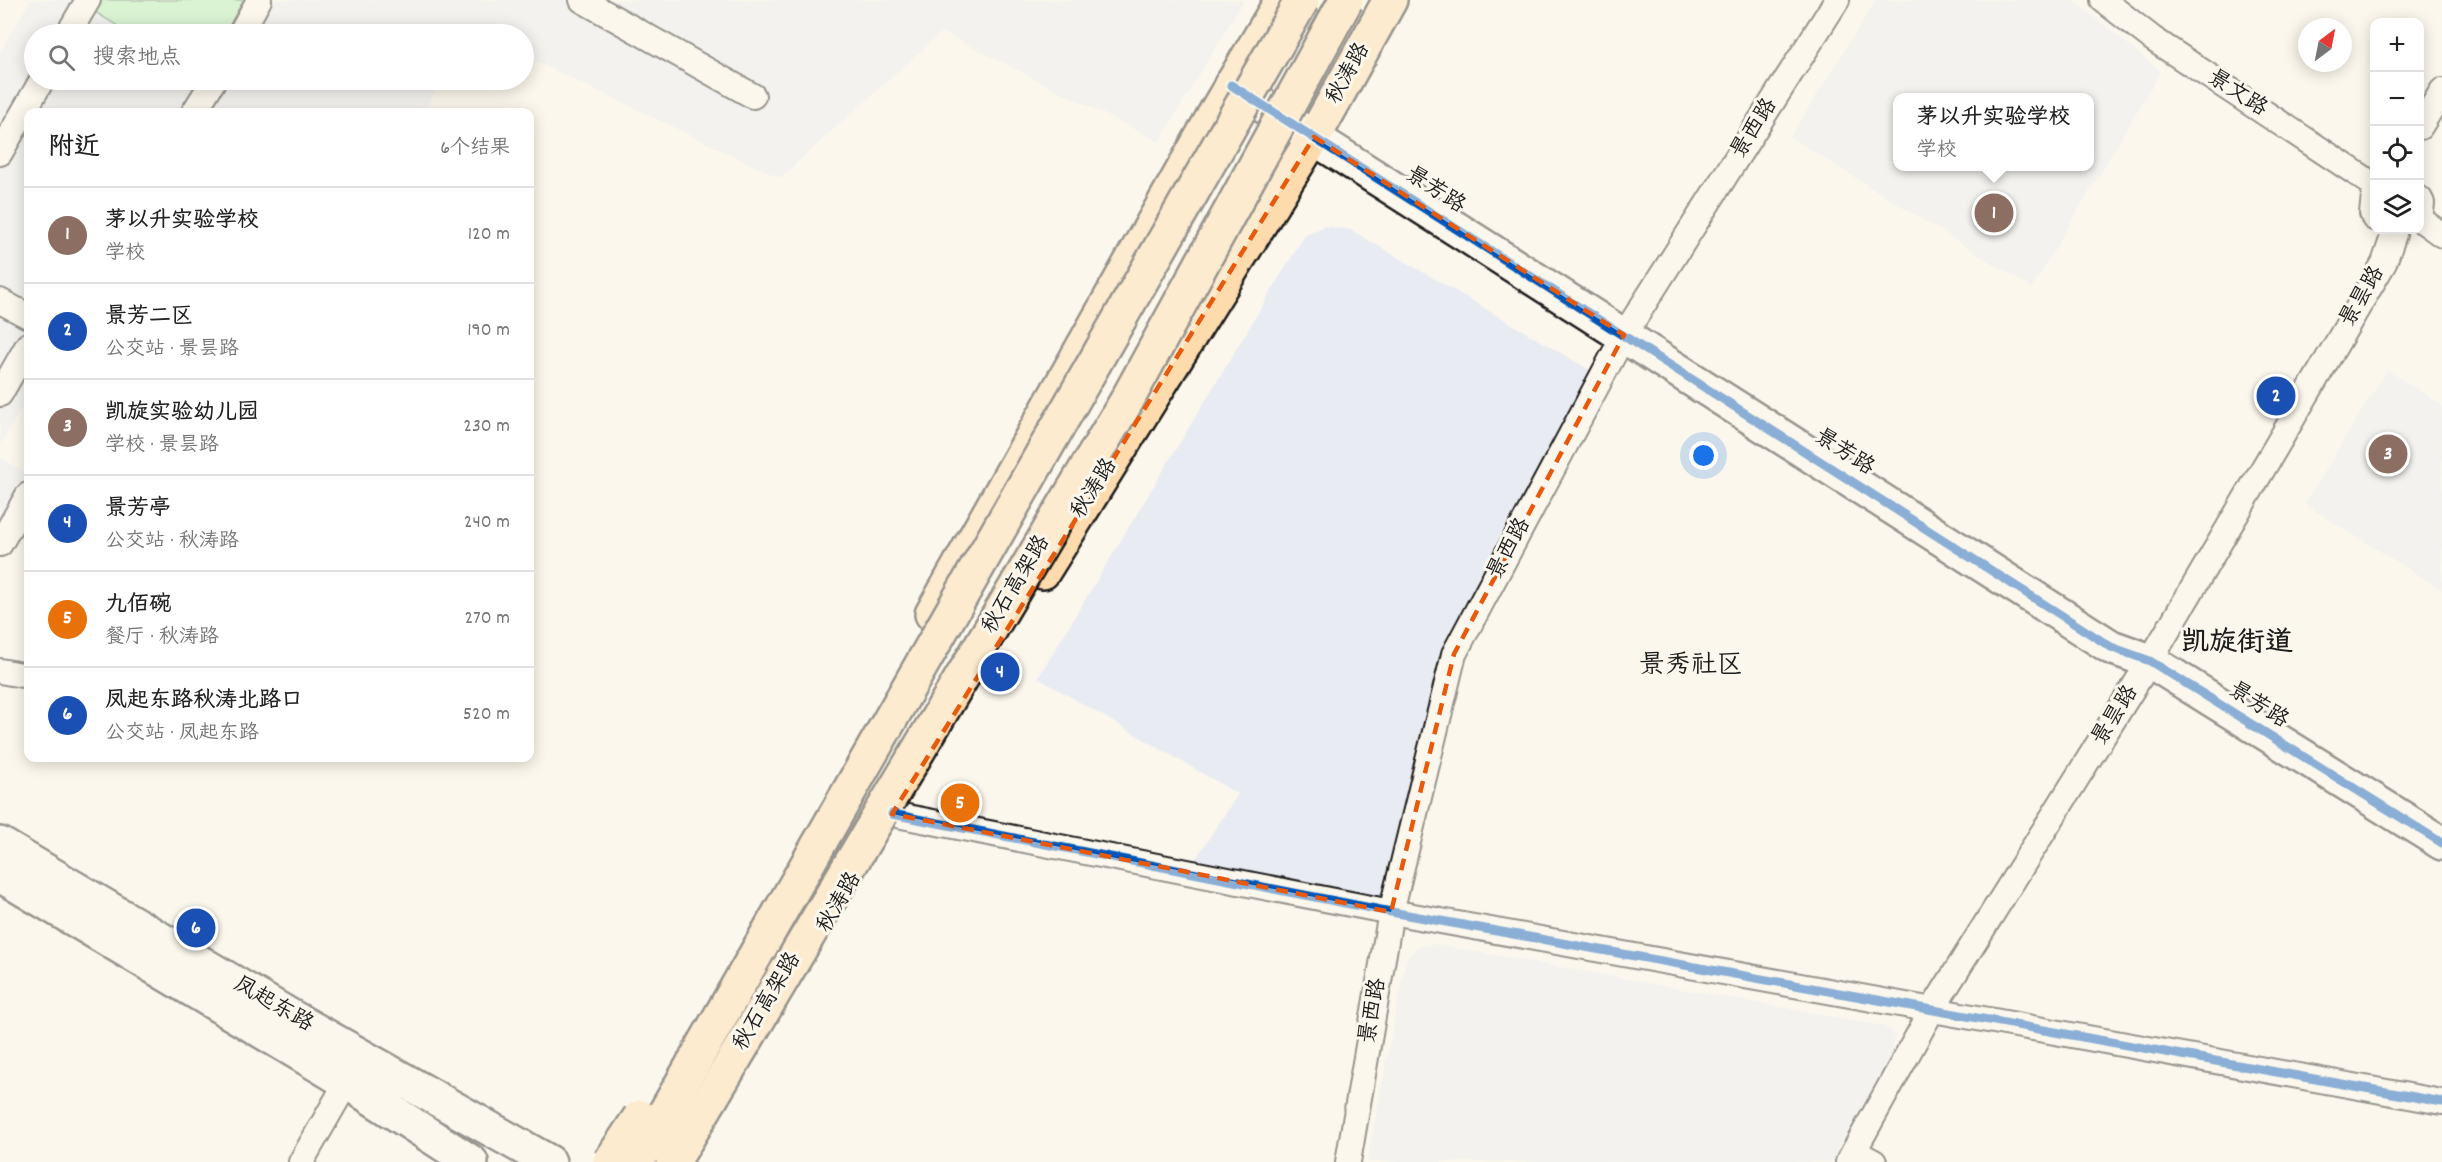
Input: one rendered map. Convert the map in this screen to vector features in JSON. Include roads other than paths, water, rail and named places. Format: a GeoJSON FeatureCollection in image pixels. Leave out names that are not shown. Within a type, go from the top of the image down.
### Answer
{"type":"FeatureCollection","features":[{"type":"Feature","properties":{"kind":"main road"},"geometry":{"type":"LineString","coordinates":[[623,1162],[1231,85],[1282,0]]}},
{"type":"Feature","properties":{"kind":"main road","name":"秋石高架路"},"geometry":{"type":"LineString","coordinates":[[637,1162],[1302,0]]}},
{"type":"Feature","properties":{"kind":"main road","name":"秋石高架路"},"geometry":{"type":"LineString","coordinates":[[673,1162],[1126,402],[1346,0]]}},
{"type":"Feature","properties":{"kind":"main road","name":"秋涛路"},"geometry":{"type":"LineString","coordinates":[[688,1162],[892,814],[1314,137],[1390,0]]}},
{"type":"Feature","properties":{"kind":"main road"},"geometry":{"type":"LineString","coordinates":[[610,1162],[778,915]]}},
{"type":"Feature","properties":{"kind":"street"},"geometry":{"type":"LineString","coordinates":[[74,24],[88,0]]}},
{"type":"Feature","properties":{"kind":"street"},"geometry":{"type":"LineString","coordinates":[[246,24],[259,0]]}},
{"type":"Feature","properties":{"kind":"street"},"geometry":{"type":"LineString","coordinates":[[582,0],[613,7],[753,96]]}},
{"type":"Feature","properties":{"kind":"street","name":"景西路"},"geometry":{"type":"LineString","coordinates":[[1348,1162],[1391,912],[1454,654],[1624,335],[1837,0]]}},
{"type":"Feature","properties":{"kind":"street","name":"景文路"},"geometry":{"type":"LineString","coordinates":[[2103,0],[2152,39],[2370,182]]}},
{"type":"Feature","properties":{"kind":"street","name":"景芳路"},"geometry":{"type":"LineString","coordinates":[[1231,85],[2111,647],[2150,662],[2442,843]]}},
{"type":"Feature","properties":{"kind":"street"},"geometry":{"type":"LineString","coordinates":[[26,108],[36,90]]}},
{"type":"Feature","properties":{"kind":"street"},"geometry":{"type":"LineString","coordinates":[[196,108],[208,90]]}},
{"type":"Feature","properties":{"kind":"street"},"geometry":{"type":"LineString","coordinates":[[2421,126],[2442,92]]}},
{"type":"Feature","properties":{"kind":"street"},"geometry":{"type":"LineString","coordinates":[[0,153],[24,111]]}},
{"type":"Feature","properties":{"kind":"street"},"geometry":{"type":"LineString","coordinates":[[2424,223],[2442,235]]}},
{"type":"Feature","properties":{"kind":"street","name":"景昙路"},"geometry":{"type":"LineString","coordinates":[[1858,1158],[1932,1010],[2150,662],[2384,263],[2395,234]]}},
{"type":"Feature","properties":{"kind":"street"},"geometry":{"type":"LineString","coordinates":[[0,301],[24,314]]}},
{"type":"Feature","properties":{"kind":"street"},"geometry":{"type":"LineString","coordinates":[[0,394],[24,352]]}},
{"type":"Feature","properties":{"kind":"street"},"geometry":{"type":"LineString","coordinates":[[0,544],[24,502]]}},
{"type":"Feature","properties":{"kind":"street"},"geometry":{"type":"LineString","coordinates":[[0,670],[24,675]]}},
{"type":"Feature","properties":{"kind":"street"},"geometry":{"type":"LineString","coordinates":[[892,814],[1391,912],[2442,1102]]}},
{"type":"Feature","properties":{"kind":"street","name":"凤起东路"},"geometry":{"type":"LineString","coordinates":[[0,844],[290,1016],[549,1162]]}},
{"type":"Feature","properties":{"kind":"street","name":"凤起东路"},"geometry":{"type":"LineString","coordinates":[[0,875],[347,1082],[471,1162]]}},
{"type":"Feature","properties":{"kind":"street"},"geometry":{"type":"LineString","coordinates":[[301,1162],[347,1082]]}},
{"type":"Feature","properties":{"kind":"place","name":"茅以升实验学校"},"geometry":{"type":"Point","coordinates":[1994,213]}},
{"type":"Feature","properties":{"kind":"place","name":"景芳二区"},"geometry":{"type":"Point","coordinates":[2276,396]}},
{"type":"Feature","properties":{"kind":"place","name":"凯旋实验幼儿园"},"geometry":{"type":"Point","coordinates":[2388,454]}},
{"type":"Feature","properties":{"kind":"place","name":"景芳亭"},"geometry":{"type":"Point","coordinates":[1000,672]}},
{"type":"Feature","properties":{"kind":"place","name":"九佰碗"},"geometry":{"type":"Point","coordinates":[960,803]}},
{"type":"Feature","properties":{"kind":"place","name":"凤起东路秋涛北路口"},"geometry":{"type":"Point","coordinates":[196,928]}},
{"type":"Feature","properties":{"kind":"district","name":"凯旋街道"},"geometry":{"type":"Point","coordinates":[2237,645]}},
{"type":"Feature","properties":{"kind":"district","name":"景秀社区"},"geometry":{"type":"Point","coordinates":[1691,666]}}]}
